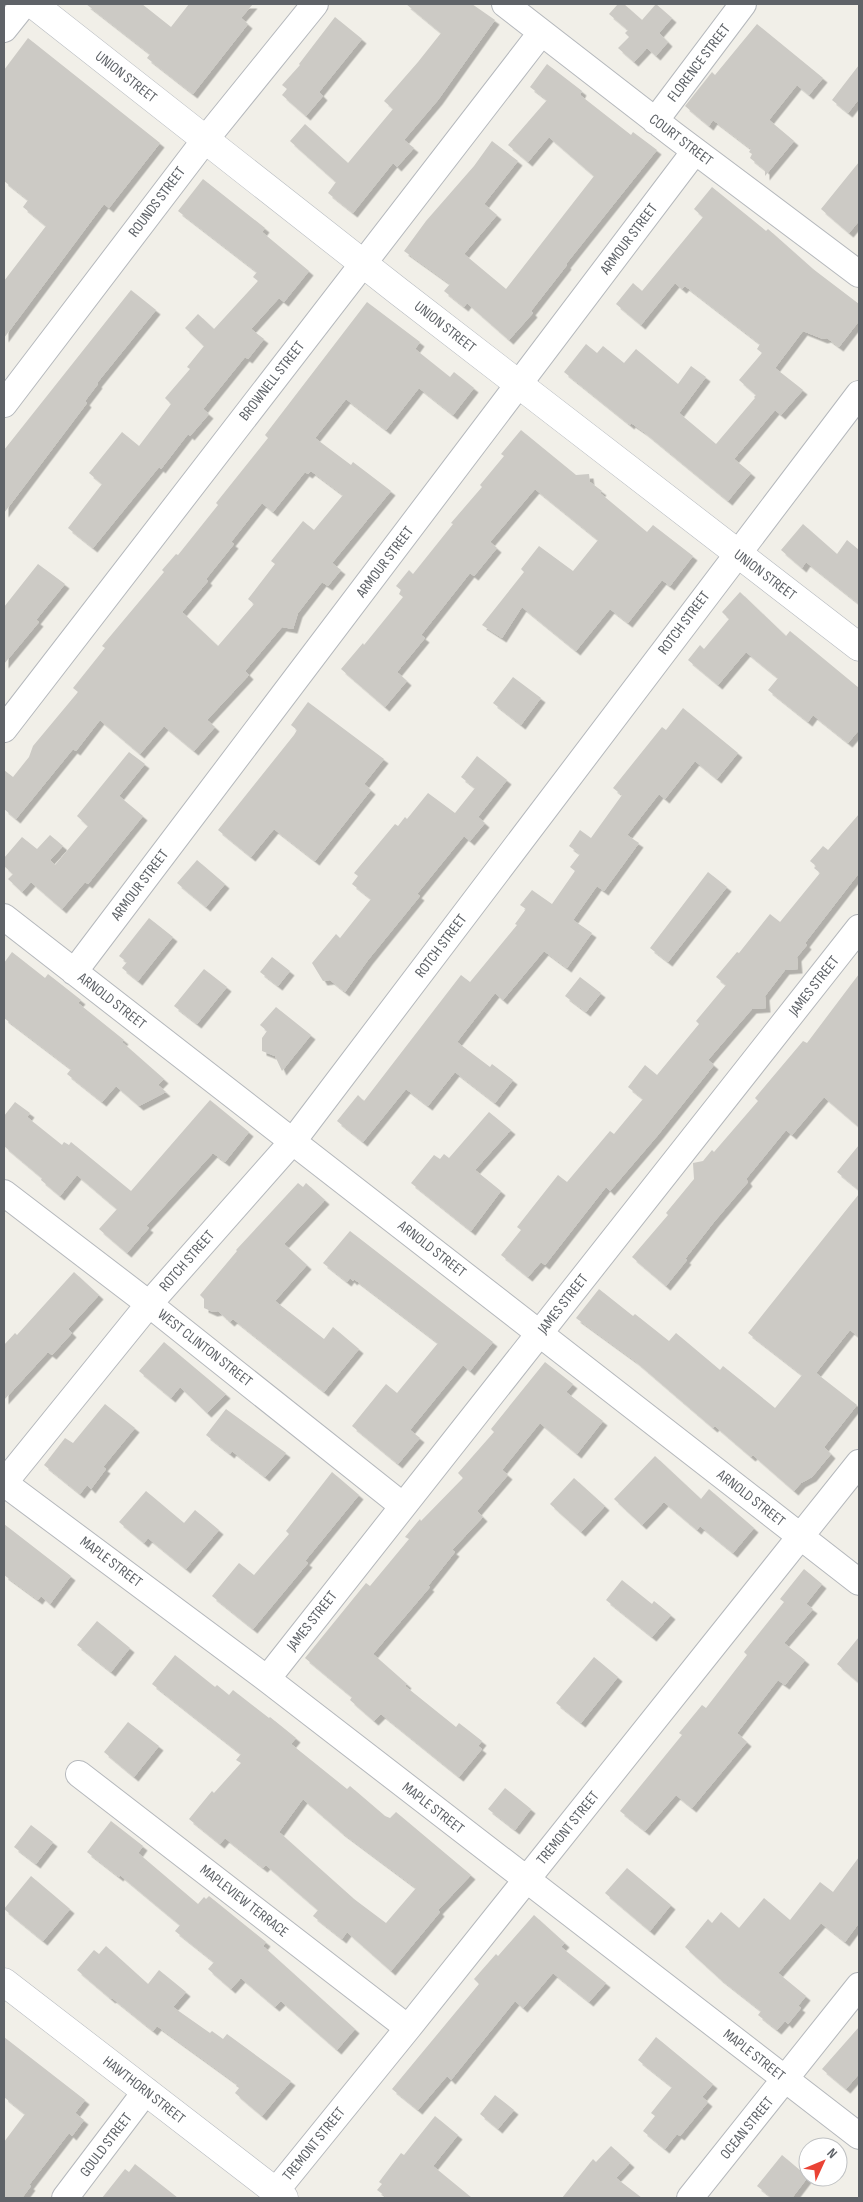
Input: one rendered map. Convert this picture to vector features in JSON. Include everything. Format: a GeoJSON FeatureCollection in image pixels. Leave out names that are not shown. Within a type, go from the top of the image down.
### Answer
{"type":"FeatureCollection","features":[{"type":"Feature","properties":{"kind":"main road","name":"UNION STREET"},"geometry":{"type":"LineString","coordinates":[[33,4],[363,263],[859,647]]}},
{"type":"Feature","properties":{"kind":"main road","name":"HAWTHORN STREET"},"geometry":{"type":"LineString","coordinates":[[4,1982],[279,2195]]}},
{"type":"Feature","properties":{"kind":"street"},"geometry":{"type":"LineString","coordinates":[[4,29],[24,4]]}},
{"type":"Feature","properties":{"kind":"street","name":"ROUNDS STREET"},"geometry":{"type":"LineString","coordinates":[[4,404],[205,140],[315,4]]}},
{"type":"Feature","properties":{"kind":"street","name":"COURT STREET"},"geometry":{"type":"LineString","coordinates":[[505,4],[695,151],[858,270]]}},
{"type":"Feature","properties":{"kind":"street","name":"FLORENCE STREET"},"geometry":{"type":"LineString","coordinates":[[656,121],[743,4]]}},
{"type":"Feature","properties":{"kind":"street","name":"BROWNELL STREET"},"geometry":{"type":"LineString","coordinates":[[4,729],[541,33]]}},
{"type":"Feature","properties":{"kind":"street","name":"ARMOUR STREET"},"geometry":{"type":"LineString","coordinates":[[74,972],[695,151]]}},
{"type":"Feature","properties":{"kind":"street","name":"ROTCH STREET"},"geometry":{"type":"LineString","coordinates":[[4,1483],[149,1304],[293,1141],[859,394]]}},
{"type":"Feature","properties":{"kind":"street","name":"ARNOLD STREET"},"geometry":{"type":"LineString","coordinates":[[4,917],[859,1582]]}},
{"type":"Feature","properties":{"kind":"street","name":"JAMES STREET"},"geometry":{"type":"LineString","coordinates":[[267,1679],[859,928]]}},
{"type":"Feature","properties":{"kind":"street","name":"WEST CLINTON STREET"},"geometry":{"type":"LineString","coordinates":[[4,1193],[149,1304],[404,1506]]}},
{"type":"Feature","properties":{"kind":"street","name":"TREMONT STREET"},"geometry":{"type":"LineString","coordinates":[[279,2195],[408,2028],[859,1464]]}},
{"type":"Feature","properties":{"kind":"street","name":"MAPLE STREET"},"geometry":{"type":"LineString","coordinates":[[4,1483],[267,1679],[859,2136]]}},
{"type":"Feature","properties":{"kind":"street","name":"MAPLEVIEW TERRACE"},"geometry":{"type":"LineString","coordinates":[[79,1774],[408,2028]]}},
{"type":"Feature","properties":{"kind":"street","name":"OCEAN STREET"},"geometry":{"type":"LineString","coordinates":[[690,2198],[859,1986]]}},
{"type":"Feature","properties":{"kind":"street","name":"GOULD STREET"},"geometry":{"type":"LineString","coordinates":[[65,2198],[146,2091]]}},
{"type":"Feature","properties":{"kind":"building"},"geometry":{"type":"Polygon","coordinates":[[[86,4],[142,4],[171,27],[189,4],[253,4],[241,18],[248,24],[193,94],[147,58],[150,54],[86,4]]]}},
{"type":"Feature","properties":{"kind":"building"},"geometry":{"type":"Polygon","coordinates":[[[406,4],[472,4],[495,20],[438,100],[404,140],[414,148],[397,167],[393,163],[353,213],[328,193],[336,182],[290,141],[305,124],[348,163],[393,109],[384,101],[441,33],[406,4]]]}},
{"type":"Feature","properties":{"kind":"building"},"geometry":{"type":"Polygon","coordinates":[[[618,4],[624,4],[642,20],[656,4],[672,18],[659,33],[668,42],[656,56],[647,48],[634,62],[618,48],[629,37],[625,33],[628,30],[609,14],[618,4]]]}},
{"type":"Feature","properties":{"kind":"building"},"geometry":{"type":"Polygon","coordinates":[[[335,17],[362,39],[319,92],[323,96],[306,116],[282,95],[287,89],[282,85],[300,65],[335,17]]]}},
{"type":"Feature","properties":{"kind":"building"},"geometry":{"type":"Polygon","coordinates":[[[757,24],[823,78],[809,95],[797,85],[769,120],[794,141],[765,176],[765,170],[750,158],[752,154],[749,152],[751,149],[713,120],[709,126],[685,106],[712,72],[715,75],[757,24]]]}},
{"type":"Feature","properties":{"kind":"building"},"geometry":{"type":"Polygon","coordinates":[[[28,38],[160,143],[109,208],[104,204],[4,338],[4,281],[46,226],[23,207],[28,200],[4,181],[4,70],[28,38]]]}},
{"type":"Feature","properties":{"kind":"building"},"geometry":{"type":"Polygon","coordinates":[[[547,64],[582,91],[580,95],[631,135],[633,132],[657,150],[566,264],[531,311],[533,313],[509,340],[467,303],[464,307],[444,291],[450,284],[404,251],[426,221],[474,166],[492,141],[518,161],[484,204],[497,215],[464,254],[506,289],[594,176],[549,137],[528,162],[508,145],[547,100],[530,87],[547,64]]]}},
{"type":"Feature","properties":{"kind":"building"},"geometry":{"type":"Polygon","coordinates":[[[859,65],[859,99],[848,113],[832,100],[859,65]]]}},
{"type":"Feature","properties":{"kind":"building"},"geometry":{"type":"Polygon","coordinates":[[[859,162],[859,221],[849,233],[821,209],[859,162]]]}},
{"type":"Feature","properties":{"kind":"building"},"geometry":{"type":"Polygon","coordinates":[[[203,179],[265,228],[262,232],[309,271],[284,302],[279,298],[251,329],[264,339],[248,359],[245,357],[203,409],[209,414],[190,436],[188,434],[161,469],[159,467],[93,548],[68,528],[102,484],[89,473],[122,432],[139,446],[171,404],[165,398],[190,369],[187,367],[204,346],[185,328],[198,314],[214,329],[258,281],[253,277],[257,272],[178,211],[203,179]]]}},
{"type":"Feature","properties":{"kind":"building"},"geometry":{"type":"Polygon","coordinates":[[[712,187],[766,231],[768,229],[813,269],[859,304],[859,321],[839,347],[827,338],[823,339],[803,331],[775,368],[803,390],[781,415],[775,410],[734,459],[751,473],[728,501],[644,432],[631,423],[630,425],[564,372],[586,344],[597,353],[603,346],[624,363],[636,349],[678,384],[691,366],[706,377],[679,413],[716,444],[755,398],[756,395],[739,380],[762,353],[757,349],[760,344],[685,286],[682,289],[675,283],[641,325],[616,304],[633,283],[642,291],[703,217],[694,209],[712,187]]]}},
{"type":"Feature","properties":{"kind":"building"},"geometry":{"type":"Polygon","coordinates":[[[131,290],[156,310],[97,383],[85,401],[87,403],[4,513],[4,450],[131,290]]]}},
{"type":"Feature","properties":{"kind":"building"},"geometry":{"type":"Polygon","coordinates":[[[367,302],[420,342],[415,349],[450,377],[454,372],[474,388],[453,415],[419,388],[386,430],[346,399],[315,438],[351,465],[353,462],[391,491],[332,563],[341,570],[328,586],[322,582],[298,613],[293,629],[282,627],[245,671],[249,675],[207,720],[215,727],[194,751],[164,726],[140,754],[100,720],[76,751],[73,749],[16,819],[4,809],[4,770],[13,777],[29,757],[33,746],[78,692],[73,688],[105,648],[102,646],[164,572],[162,570],[176,554],[178,555],[218,505],[216,503],[268,438],[265,435],[367,302]],[[311,471],[308,474],[305,472],[273,512],[262,503],[231,542],[234,544],[206,579],[208,581],[182,612],[218,646],[254,604],[248,599],[275,564],[271,561],[303,521],[314,530],[343,495],[311,471]]]}},
{"type":"Feature","properties":{"kind":"building"},"geometry":{"type":"Polygon","coordinates":[[[521,430],[576,475],[589,474],[590,482],[602,491],[600,493],[647,532],[653,525],[693,556],[670,586],[662,580],[628,623],[610,609],[576,651],[522,607],[502,638],[482,625],[524,572],[521,569],[539,546],[573,571],[598,540],[535,489],[490,542],[497,548],[474,576],[470,573],[421,635],[425,638],[397,672],[407,681],[385,707],[341,669],[363,643],[364,645],[403,597],[399,594],[401,590],[396,586],[409,570],[413,574],[453,524],[451,523],[482,487],[480,485],[504,456],[501,454],[521,430]]]}},
{"type":"Feature","properties":{"kind":"building"},"geometry":{"type":"Polygon","coordinates":[[[803,524],[837,554],[847,540],[859,550],[859,604],[806,562],[802,568],[781,550],[803,524]]]}},
{"type":"Feature","properties":{"kind":"building"},"geometry":{"type":"Polygon","coordinates":[[[38,564],[65,584],[36,620],[39,622],[4,664],[4,607],[38,564]]]}},
{"type":"Feature","properties":{"kind":"building"},"geometry":{"type":"Polygon","coordinates":[[[740,592],[786,636],[790,631],[859,688],[859,730],[848,743],[813,715],[808,722],[768,690],[778,678],[746,652],[718,685],[688,660],[700,645],[704,649],[729,619],[722,612],[740,592]]]}},
{"type":"Feature","properties":{"kind":"building"},"geometry":{"type":"Polygon","coordinates":[[[513,677],[541,698],[521,725],[493,703],[513,677]]]}},
{"type":"Feature","properties":{"kind":"building"},"geometry":{"type":"Polygon","coordinates":[[[308,702],[384,759],[364,784],[371,790],[315,861],[274,829],[251,857],[218,830],[294,735],[297,730],[291,725],[308,702]]]}},
{"type":"Feature","properties":{"kind":"building"},"geometry":{"type":"Polygon","coordinates":[[[683,708],[738,753],[717,779],[695,761],[665,799],[659,794],[627,835],[639,843],[604,891],[597,886],[573,920],[592,933],[567,968],[544,951],[503,1000],[495,993],[457,1042],[490,1067],[492,1064],[513,1080],[495,1103],[455,1072],[428,1106],[406,1089],[363,1142],[337,1121],[358,1095],[364,1101],[461,975],[470,982],[517,925],[515,924],[526,909],[520,905],[532,890],[552,904],[575,871],[570,867],[580,854],[569,846],[580,830],[591,838],[622,795],[613,788],[662,727],[666,730],[683,708]]]}},
{"type":"Feature","properties":{"kind":"building"},"geometry":{"type":"Polygon","coordinates":[[[129,752],[145,764],[119,796],[143,816],[88,884],[85,882],[62,909],[31,882],[22,892],[8,879],[13,874],[4,866],[4,858],[22,837],[37,849],[50,835],[63,846],[50,860],[55,865],[88,826],[77,816],[129,752]]]}},
{"type":"Feature","properties":{"kind":"building"},"geometry":{"type":"Polygon","coordinates":[[[477,756],[507,780],[478,817],[485,823],[470,841],[464,836],[417,894],[420,896],[368,960],[345,992],[330,980],[323,981],[312,963],[336,934],[340,938],[371,899],[352,884],[358,876],[354,873],[395,824],[398,826],[405,817],[407,819],[428,793],[455,813],[475,788],[461,777],[477,756]]]}},
{"type":"Feature","properties":{"kind":"building"},"geometry":{"type":"Polygon","coordinates":[[[859,814],[859,873],[805,943],[807,945],[797,957],[798,969],[785,970],[765,996],[766,1008],[752,1009],[708,1060],[714,1065],[658,1135],[610,1191],[606,1187],[545,1265],[541,1262],[528,1277],[501,1255],[521,1230],[517,1227],[558,1175],[567,1182],[610,1131],[614,1134],[643,1099],[628,1087],[645,1065],[657,1075],[699,1024],[696,1021],[726,985],[716,977],[737,952],[739,953],[770,914],[780,922],[820,873],[810,861],[823,846],[828,850],[859,814]]]}},
{"type":"Feature","properties":{"kind":"building"},"geometry":{"type":"Polygon","coordinates":[[[197,860],[225,884],[206,907],[177,883],[197,860]]]}},
{"type":"Feature","properties":{"kind":"building"},"geometry":{"type":"Polygon","coordinates":[[[708,872],[727,887],[668,962],[650,948],[708,872]]]}},
{"type":"Feature","properties":{"kind":"building"},"geometry":{"type":"Polygon","coordinates":[[[149,918],[173,937],[138,981],[122,968],[127,962],[119,956],[149,918]]]}},
{"type":"Feature","properties":{"kind":"building"},"geometry":{"type":"Polygon","coordinates":[[[12,952],[45,978],[48,974],[81,1000],[78,1003],[124,1040],[122,1042],[164,1079],[158,1085],[166,1092],[139,1106],[116,1086],[102,1102],[67,1074],[71,1069],[4,1018],[4,963],[12,952]]]}},
{"type":"Feature","properties":{"kind":"building"},"geometry":{"type":"Polygon","coordinates":[[[272,957],[290,971],[278,986],[260,972],[272,957]]]}},
{"type":"Feature","properties":{"kind":"building"},"geometry":{"type":"Polygon","coordinates":[[[204,969],[227,987],[197,1024],[174,1006],[204,969]]]}},
{"type":"Feature","properties":{"kind":"building"},"geometry":{"type":"Polygon","coordinates":[[[859,974],[859,1127],[824,1097],[792,1135],[786,1130],[746,1179],[748,1182],[714,1222],[666,1286],[632,1257],[668,1215],[666,1213],[694,1179],[693,1163],[703,1161],[712,1150],[714,1152],[758,1101],[755,1098],[803,1041],[807,1043],[859,974]]]}},
{"type":"Feature","properties":{"kind":"building"},"geometry":{"type":"Polygon","coordinates":[[[580,977],[601,993],[586,1012],[565,996],[580,977]]]}},
{"type":"Feature","properties":{"kind":"building"},"geometry":{"type":"Polygon","coordinates":[[[276,1007],[311,1035],[282,1071],[275,1056],[262,1051],[262,1038],[267,1031],[260,1025],[276,1007]]]}},
{"type":"Feature","properties":{"kind":"building"},"geometry":{"type":"Polygon","coordinates":[[[210,1100],[249,1132],[225,1162],[213,1153],[146,1226],[149,1228],[127,1253],[99,1229],[117,1209],[77,1175],[60,1196],[4,1146],[4,1116],[15,1102],[30,1113],[27,1117],[62,1145],[64,1142],[69,1145],[71,1142],[131,1191],[210,1100]]]}},
{"type":"Feature","properties":{"kind":"building"},"geometry":{"type":"Polygon","coordinates":[[[489,1112],[511,1130],[475,1170],[501,1191],[471,1231],[411,1183],[434,1155],[440,1159],[444,1154],[449,1158],[489,1112]]]}},
{"type":"Feature","properties":{"kind":"building"},"geometry":{"type":"Polygon","coordinates":[[[859,1145],[859,1190],[837,1172],[859,1145]]]}},
{"type":"Feature","properties":{"kind":"building"},"geometry":{"type":"Polygon","coordinates":[[[298,1183],[303,1187],[306,1183],[325,1200],[284,1244],[307,1265],[275,1301],[324,1339],[333,1327],[359,1349],[324,1392],[233,1319],[230,1322],[218,1311],[213,1312],[204,1308],[204,1299],[200,1295],[236,1250],[298,1183]]]}},
{"type":"Feature","properties":{"kind":"building"},"geometry":{"type":"Polygon","coordinates":[[[859,1194],[859,1337],[850,1330],[816,1373],[857,1405],[824,1447],[831,1454],[812,1477],[801,1483],[794,1491],[753,1455],[751,1457],[715,1426],[713,1428],[635,1361],[576,1318],[599,1289],[669,1341],[676,1333],[720,1370],[723,1366],[775,1408],[802,1375],[748,1333],[859,1194]]]}},
{"type":"Feature","properties":{"kind":"building"},"geometry":{"type":"Polygon","coordinates":[[[350,1231],[493,1342],[470,1371],[463,1365],[410,1430],[420,1438],[398,1464],[352,1426],[386,1384],[397,1393],[438,1343],[354,1279],[353,1281],[350,1278],[347,1282],[323,1263],[350,1231]]]}},
{"type":"Feature","properties":{"kind":"building"},"geometry":{"type":"Polygon","coordinates":[[[74,1272],[99,1295],[68,1329],[72,1333],[52,1355],[48,1352],[4,1400],[4,1345],[15,1333],[17,1335],[74,1272]]]}},
{"type":"Feature","properties":{"kind":"building"},"geometry":{"type":"Polygon","coordinates":[[[164,1342],[226,1394],[207,1413],[180,1387],[171,1398],[139,1371],[164,1342]]]}},
{"type":"Feature","properties":{"kind":"building"},"geometry":{"type":"Polygon","coordinates":[[[545,1362],[573,1384],[566,1392],[603,1421],[577,1454],[540,1423],[502,1470],[508,1475],[477,1511],[483,1517],[452,1550],[455,1552],[428,1586],[430,1587],[373,1654],[407,1684],[405,1686],[456,1727],[459,1723],[482,1741],[478,1746],[482,1749],[459,1777],[381,1714],[374,1721],[350,1700],[352,1697],[305,1658],[366,1583],[370,1586],[409,1539],[405,1537],[420,1519],[421,1521],[463,1478],[458,1473],[494,1432],[491,1429],[545,1362]]]}},
{"type":"Feature","properties":{"kind":"building"},"geometry":{"type":"Polygon","coordinates":[[[105,1404],[135,1428],[103,1467],[106,1469],[91,1489],[87,1485],[80,1494],[44,1465],[65,1438],[73,1443],[105,1404]]]}},
{"type":"Feature","properties":{"kind":"building"},"geometry":{"type":"Polygon","coordinates":[[[226,1409],[286,1453],[265,1477],[232,1451],[230,1454],[206,1435],[226,1409]]]}},
{"type":"Feature","properties":{"kind":"building"},"geometry":{"type":"Polygon","coordinates":[[[655,1456],[701,1499],[709,1489],[754,1528],[733,1553],[700,1526],[697,1530],[664,1502],[642,1525],[614,1499],[655,1456]]]}},
{"type":"Feature","properties":{"kind":"building"},"geometry":{"type":"Polygon","coordinates":[[[332,1472],[359,1495],[305,1561],[308,1563],[253,1629],[212,1596],[239,1563],[254,1575],[289,1534],[286,1531],[332,1472]]]}},
{"type":"Feature","properties":{"kind":"building"},"geometry":{"type":"Polygon","coordinates":[[[574,1478],[605,1506],[581,1532],[550,1504],[574,1478]]]}},
{"type":"Feature","properties":{"kind":"building"},"geometry":{"type":"Polygon","coordinates":[[[146,1491],[184,1523],[195,1510],[219,1530],[186,1569],[148,1538],[144,1543],[119,1522],[146,1491]]]}},
{"type":"Feature","properties":{"kind":"building"},"geometry":{"type":"Polygon","coordinates":[[[4,1524],[71,1576],[50,1604],[41,1596],[38,1600],[4,1575],[4,1524]]]}},
{"type":"Feature","properties":{"kind":"building"},"geometry":{"type":"Polygon","coordinates":[[[804,1569],[822,1584],[806,1604],[813,1609],[784,1643],[805,1660],[785,1685],[778,1680],[737,1733],[747,1742],[692,1808],[676,1795],[645,1831],[620,1811],[682,1735],[679,1733],[702,1705],[706,1708],[747,1655],[744,1652],[784,1602],[780,1599],[804,1569]]]}},
{"type":"Feature","properties":{"kind":"building"},"geometry":{"type":"Polygon","coordinates":[[[622,1580],[652,1604],[654,1601],[671,1615],[652,1637],[606,1600],[622,1580]]]}},
{"type":"Feature","properties":{"kind":"building"},"geometry":{"type":"Polygon","coordinates":[[[97,1621],[130,1648],[111,1672],[77,1645],[97,1621]]]}},
{"type":"Feature","properties":{"kind":"building"},"geometry":{"type":"Polygon","coordinates":[[[859,1637],[859,1683],[837,1664],[859,1637]]]}},
{"type":"Feature","properties":{"kind":"building"},"geometry":{"type":"Polygon","coordinates":[[[175,1655],[215,1687],[217,1685],[229,1695],[233,1690],[270,1717],[296,1738],[291,1744],[347,1789],[350,1786],[385,1816],[390,1818],[396,1812],[471,1875],[438,1910],[440,1912],[391,1971],[347,1932],[342,1939],[313,1916],[318,1910],[266,1865],[263,1868],[225,1838],[220,1844],[189,1819],[212,1791],[214,1793],[241,1763],[236,1760],[241,1754],[152,1684],[175,1655]],[[303,1799],[279,1832],[354,1899],[386,1923],[416,1888],[341,1832],[303,1799]]]}},
{"type":"Feature","properties":{"kind":"building"},"geometry":{"type":"Polygon","coordinates":[[[594,1657],[618,1677],[581,1723],[556,1703],[594,1657]]]}},
{"type":"Feature","properties":{"kind":"building"},"geometry":{"type":"Polygon","coordinates":[[[128,1722],[159,1746],[134,1777],[104,1752],[128,1722]]]}},
{"type":"Feature","properties":{"kind":"building"},"geometry":{"type":"Polygon","coordinates":[[[505,1788],[531,1809],[515,1830],[488,1809],[505,1788]]]}},
{"type":"Feature","properties":{"kind":"building"},"geometry":{"type":"Polygon","coordinates":[[[111,1821],[143,1846],[138,1853],[198,1904],[204,1897],[206,1899],[209,1896],[266,1942],[263,1946],[355,2029],[337,2050],[281,2001],[275,2007],[241,1978],[231,1989],[208,1969],[214,1962],[175,1931],[180,1925],[120,1875],[119,1877],[87,1852],[111,1821]]]}},
{"type":"Feature","properties":{"kind":"building"},"geometry":{"type":"Polygon","coordinates":[[[31,1825],[53,1842],[36,1864],[14,1847],[31,1825]]]}},
{"type":"Feature","properties":{"kind":"building"},"geometry":{"type":"Polygon","coordinates":[[[859,1857],[859,1923],[845,1942],[821,1923],[778,1973],[806,1996],[798,2006],[801,2008],[788,2024],[785,2021],[777,2030],[758,2015],[761,2011],[719,1978],[685,1947],[708,1919],[712,1923],[721,1912],[739,1928],[764,1898],[790,1920],[820,1882],[833,1892],[859,1857]]]}},
{"type":"Feature","properties":{"kind":"building"},"geometry":{"type":"Polygon","coordinates":[[[627,1868],[671,1905],[650,1931],[605,1893],[627,1868]]]}},
{"type":"Feature","properties":{"kind":"building"},"geometry":{"type":"Polygon","coordinates":[[[31,1876],[70,1909],[43,1941],[4,1909],[31,1876]]]}},
{"type":"Feature","properties":{"kind":"building"},"geometry":{"type":"Polygon","coordinates":[[[534,1915],[565,1943],[561,1947],[606,1983],[589,2002],[553,1973],[523,2008],[515,2001],[451,2080],[447,2076],[418,2110],[392,2089],[479,1984],[474,1979],[496,1954],[498,1956],[534,1915]]]}},
{"type":"Feature","properties":{"kind":"building"},"geometry":{"type":"Polygon","coordinates":[[[106,1946],[148,1984],[159,1970],[186,1992],[173,2007],[210,2033],[212,2031],[223,2039],[227,2034],[291,2081],[262,2116],[235,2093],[239,2088],[236,2086],[237,2084],[157,2026],[153,2031],[77,1970],[94,1950],[99,1954],[106,1946]]]}},
{"type":"Feature","properties":{"kind":"building"},"geometry":{"type":"Polygon","coordinates":[[[859,2027],[859,2074],[846,2089],[822,2069],[859,2027]]]}},
{"type":"Feature","properties":{"kind":"building"},"geometry":{"type":"Polygon","coordinates":[[[4,2037],[85,2100],[75,2113],[84,2120],[72,2136],[69,2133],[29,2185],[31,2186],[22,2198],[4,2198],[4,2142],[25,2114],[4,2097],[4,2037]]]}},
{"type":"Feature","properties":{"kind":"building"},"geometry":{"type":"Polygon","coordinates":[[[656,2037],[713,2084],[702,2097],[708,2102],[680,2136],[677,2134],[665,2149],[643,2131],[655,2116],[651,2113],[672,2087],[638,2060],[656,2037]]]}},
{"type":"Feature","properties":{"kind":"building"},"geometry":{"type":"Polygon","coordinates":[[[495,2095],[514,2110],[498,2129],[480,2114],[495,2095]]]}},
{"type":"Feature","properties":{"kind":"building"},"geometry":{"type":"Polygon","coordinates":[[[435,2116],[458,2135],[433,2166],[472,2198],[388,2198],[377,2190],[382,2184],[379,2182],[401,2153],[404,2155],[435,2116]]]}},
{"type":"Feature","properties":{"kind":"building"},"geometry":{"type":"Polygon","coordinates":[[[611,2146],[630,2163],[616,2178],[642,2198],[562,2198],[593,2159],[596,2162],[611,2146]]]}},
{"type":"Feature","properties":{"kind":"building"},"geometry":{"type":"Polygon","coordinates":[[[782,2155],[798,2169],[798,2187],[800,2187],[792,2198],[772,2198],[757,2186],[782,2155]]]}},
{"type":"Feature","properties":{"kind":"building"},"geometry":{"type":"Polygon","coordinates":[[[135,2164],[178,2198],[102,2198],[125,2169],[129,2172],[135,2164]]]}}]}
